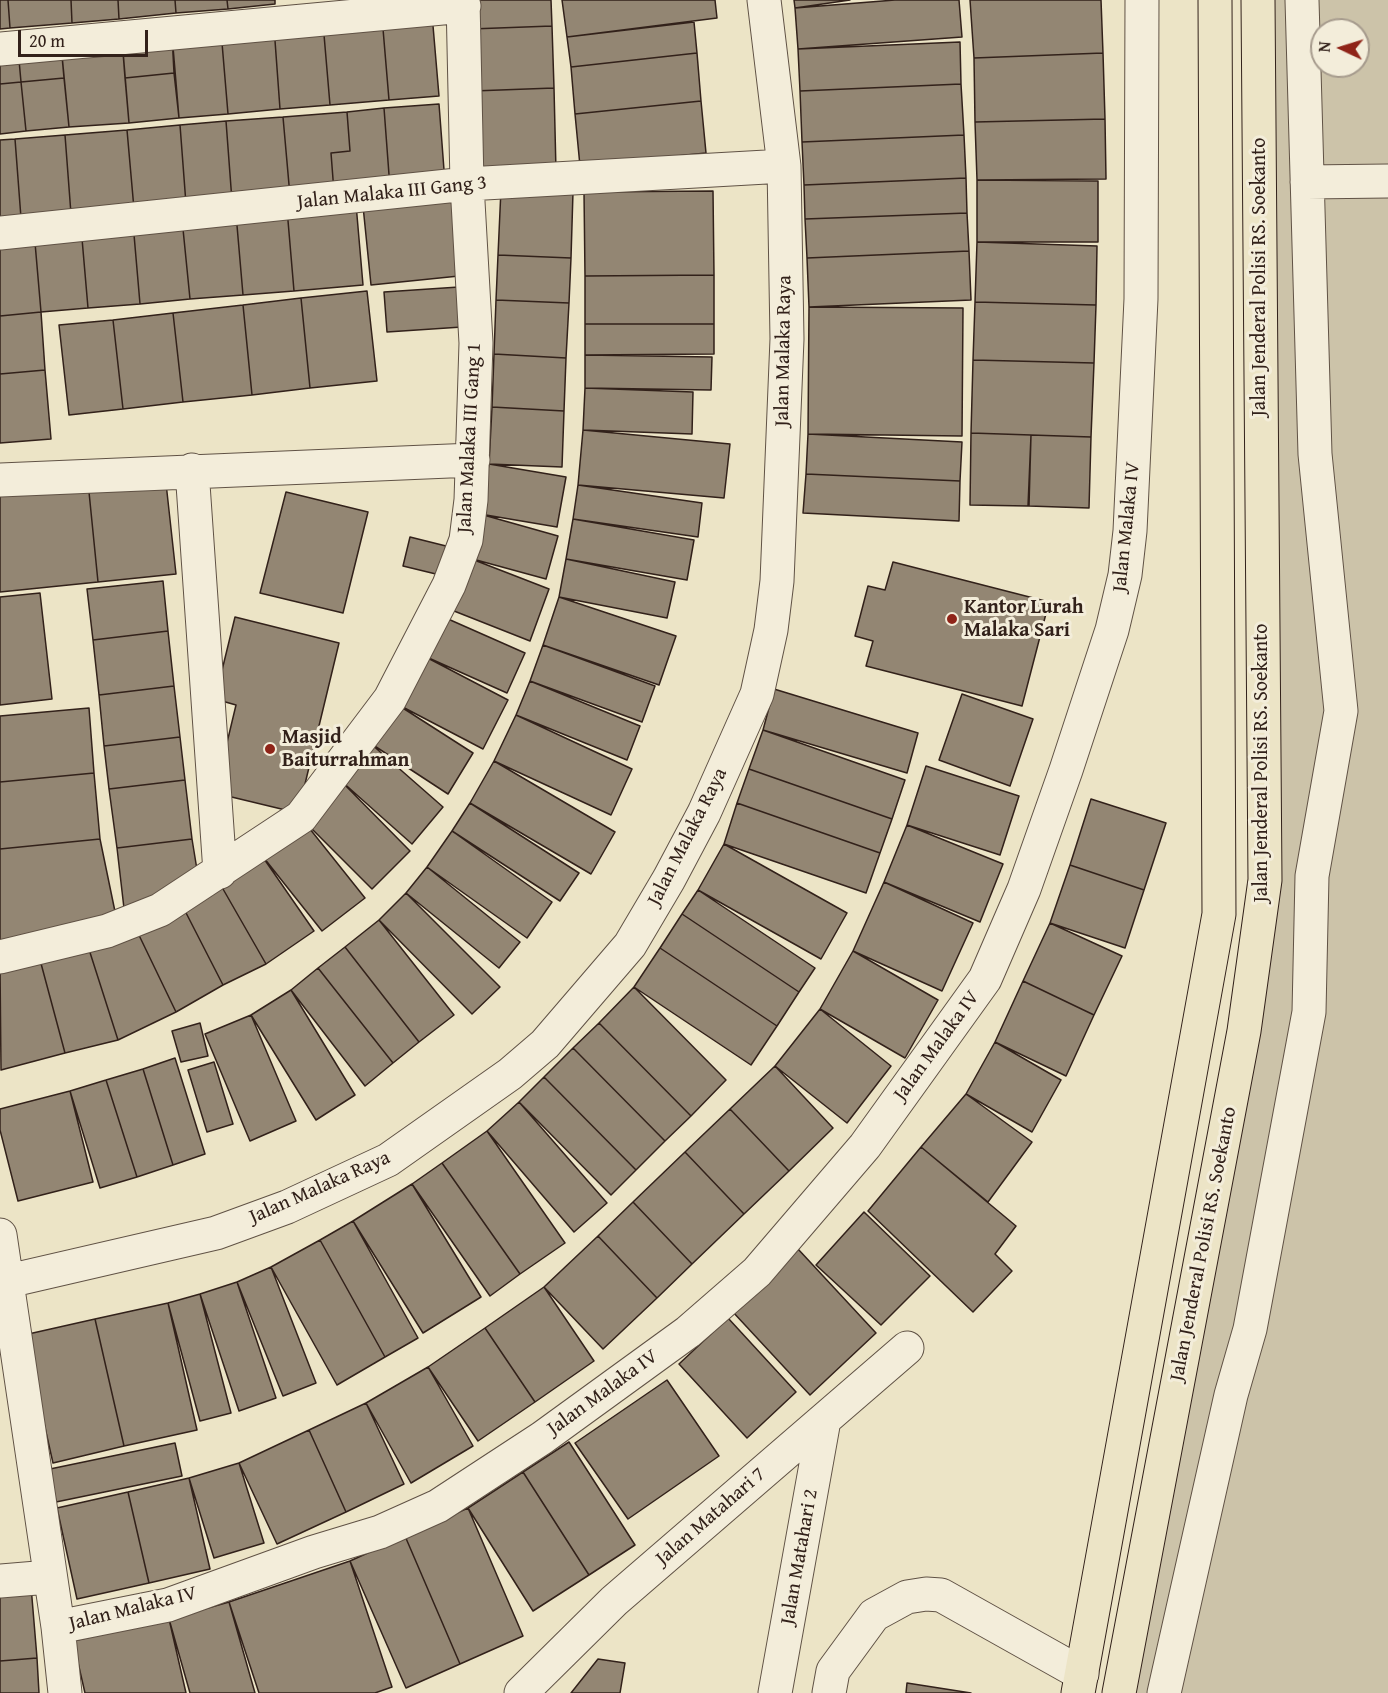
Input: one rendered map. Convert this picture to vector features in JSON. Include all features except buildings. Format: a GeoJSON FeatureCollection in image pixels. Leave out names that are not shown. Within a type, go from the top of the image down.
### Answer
{"type":"FeatureCollection","features":[{"type":"Feature","properties":{"kind":"main road"},"geometry":{"type":"LineString","coordinates":[[1080,1684],[1219,914],[1215,0]]}},
{"type":"Feature","properties":{"kind":"main road","name":"Jalan Jenderal Polisi RS. Soekanto"},"geometry":{"type":"LineString","coordinates":[[1119,1693],[1245,1022],[1265,880],[1258,0]]}},
{"type":"Feature","properties":{"kind":"street","name":"Jalan Malaka Raya"},"geometry":{"type":"LineString","coordinates":[[3,1282],[216,1233],[287,1207],[388,1160],[510,1074],[545,1044],[630,945],[704,813],[757,694],[771,630],[777,581],[787,339],[784,166],[764,0]]}},
{"type":"Feature","properties":{"kind":"street","name":"Jalan Malaka IV"},"geometry":{"type":"LineString","coordinates":[[58,1628],[168,1605],[314,1552],[380,1532],[438,1506],[542,1438],[688,1332],[757,1272],[865,1146],[986,979],[1024,889],[1066,770],[1112,630],[1125,575],[1130,531],[1141,310],[1142,0]]}},
{"type":"Feature","properties":{"kind":"street"},"geometry":{"type":"LineString","coordinates":[[1164,1693],[1231,1395],[1251,1329],[1309,1012],[1312,876],[1341,711],[1315,454],[1302,0]]}},
{"type":"Feature","properties":{"kind":"street"},"geometry":{"type":"LineString","coordinates":[[0,49],[463,3]]}},
{"type":"Feature","properties":{"kind":"street","name":"Jalan Malaka III Gang 1"},"geometry":{"type":"LineString","coordinates":[[0,957],[134,922],[160,910],[301,817],[390,699],[449,585],[466,540],[472,460],[476,343],[467,184],[463,3]]}},
{"type":"Feature","properties":{"kind":"street","name":"Jalan Malaka III Gang 3"},"geometry":{"type":"LineString","coordinates":[[0,233],[467,184],[784,166]]}},
{"type":"Feature","properties":{"kind":"street"},"geometry":{"type":"LineString","coordinates":[[1307,182],[1388,181]]}},
{"type":"Feature","properties":{"kind":"street"},"geometry":{"type":"LineString","coordinates":[[0,480],[192,470],[472,460]]}},
{"type":"Feature","properties":{"kind":"street"},"geometry":{"type":"LineString","coordinates":[[192,470],[220,872]]}},
{"type":"Feature","properties":{"kind":"street","name":"Jalan Malaka IV"},"geometry":{"type":"LineString","coordinates":[[0,1235],[3,1282],[30,1427],[65,1693]]}},
{"type":"Feature","properties":{"kind":"street","name":"Jalan Matahari 7"},"geometry":{"type":"LineString","coordinates":[[521,1693],[614,1601],[907,1348]]}},
{"type":"Feature","properties":{"kind":"street","name":"Jalan Matahari 2"},"geometry":{"type":"LineString","coordinates":[[775,1693],[824,1420]]}},
{"type":"Feature","properties":{"kind":"street"},"geometry":{"type":"LineString","coordinates":[[0,1581],[49,1577]]}},
{"type":"Feature","properties":{"kind":"street"},"geometry":{"type":"LineString","coordinates":[[829,1693],[833,1671],[874,1615],[907,1597],[927,1594],[941,1595],[1080,1684]]}},
{"type":"Feature","properties":{"kind":"shaded area"},"geometry":{"type":"Polygon","coordinates":[[[1258,0],[1388,0],[1388,1693],[1119,1693],[1252,982],[1258,0]]]}},
{"type":"Feature","properties":{"kind":"place","name":"Kantor Lurah Malaka Sari"},"geometry":{"type":"Point","coordinates":[952,619]}},
{"type":"Feature","properties":{"kind":"place","name":"Masjid Baiturrahman"},"geometry":{"type":"Point","coordinates":[270,749]}}]}
